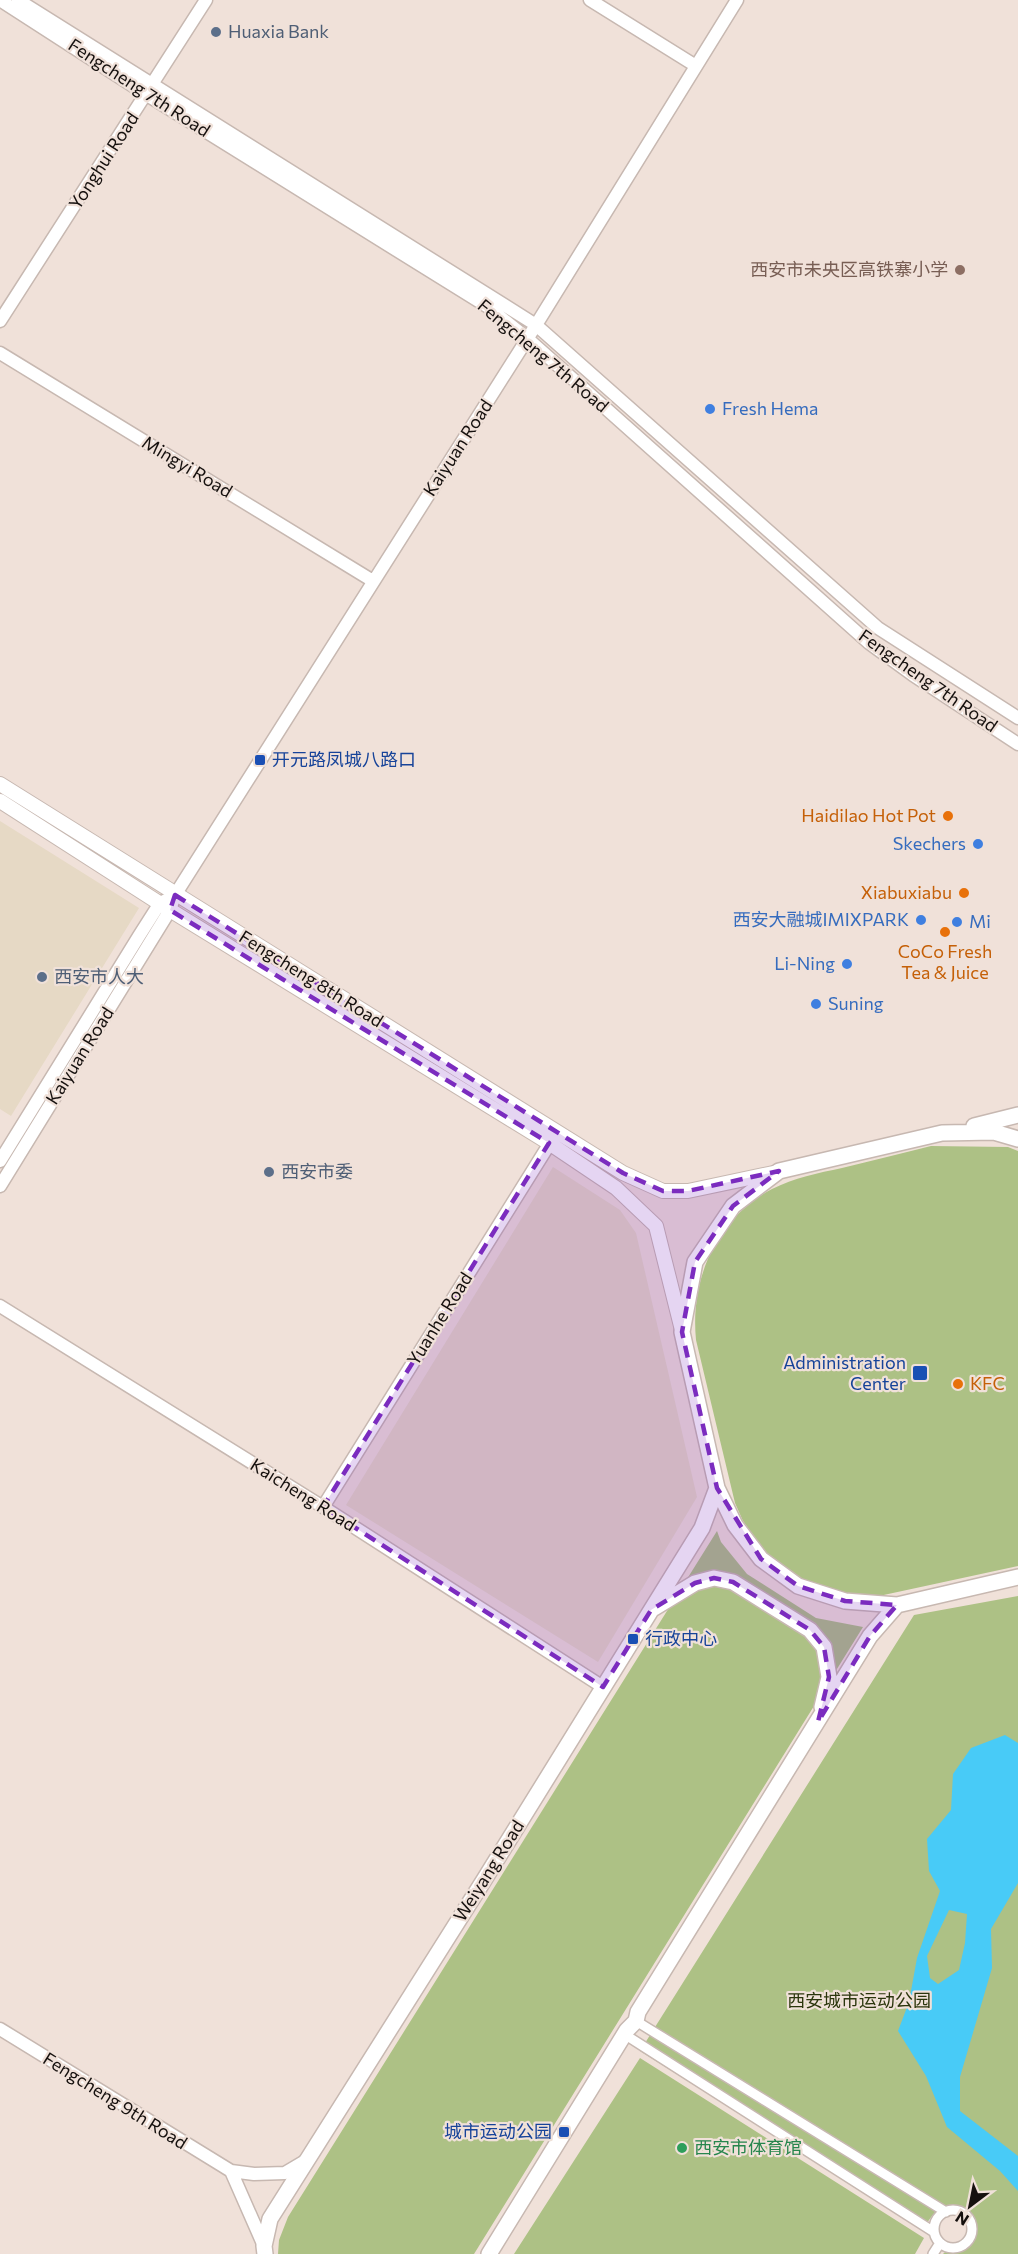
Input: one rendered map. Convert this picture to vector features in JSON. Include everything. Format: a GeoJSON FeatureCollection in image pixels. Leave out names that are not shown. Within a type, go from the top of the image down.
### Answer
{"type":"FeatureCollection","features":[{"type":"Feature","properties":{"kind":"main road","name":"Fengcheng 8th Road"},"geometry":{"type":"LineString","coordinates":[[0,784],[553,1137]]}},
{"type":"Feature","properties":{"kind":"main road","name":"Fengcheng 8th Road"},"geometry":{"type":"LineString","coordinates":[[0,801],[165,906],[553,1137]]}},
{"type":"Feature","properties":{"kind":"main road"},"geometry":{"type":"LineString","coordinates":[[553,1137],[663,1191],[688,1191],[1018,1115]]}},
{"type":"Feature","properties":{"kind":"main road"},"geometry":{"type":"LineString","coordinates":[[942,1133],[994,1132],[1018,1139]]}},
{"type":"Feature","properties":{"kind":"main road"},"geometry":{"type":"LineString","coordinates":[[553,1137],[616,1188],[656,1226],[717,1488],[735,1525],[761,1559],[798,1586],[845,1601],[897,1605],[1018,1577]]}},
{"type":"Feature","properties":{"kind":"main road"},"geometry":{"type":"LineString","coordinates":[[682,1332],[695,1262],[733,1206],[779,1171]]}},
{"type":"Feature","properties":{"kind":"main road","name":"Weiyang Road"},"geometry":{"type":"LineString","coordinates":[[264,2250],[270,2219],[702,1528],[717,1488]]}},
{"type":"Feature","properties":{"kind":"main road"},"geometry":{"type":"LineString","coordinates":[[651,1610],[695,1583],[714,1578],[733,1582],[810,1630],[824,1647],[829,1677],[818,1722]]}},
{"type":"Feature","properties":{"kind":"main road"},"geometry":{"type":"LineString","coordinates":[[489,2254],[624,2034],[636,2021],[638,2012],[870,1636],[897,1605]]}},
{"type":"Feature","properties":{"kind":"street","name":"Fengcheng 7th Road"},"geometry":{"type":"LineString","coordinates":[[0,0],[536,326],[878,628],[1018,718]]}},
{"type":"Feature","properties":{"kind":"street","name":"Fengcheng 7th Road"},"geometry":{"type":"LineString","coordinates":[[18,0],[150,90],[488,307],[528,339],[869,643],[1018,744]]}},
{"type":"Feature","properties":{"kind":"street","name":"Yonghui Road"},"geometry":{"type":"LineString","coordinates":[[0,321],[206,0]]}},
{"type":"Feature","properties":{"kind":"street"},"geometry":{"type":"LineString","coordinates":[[590,0],[696,66]]}},
{"type":"Feature","properties":{"kind":"street","name":"Kaiyuan Road"},"geometry":{"type":"LineString","coordinates":[[0,1161],[165,906],[175,895],[528,339],[737,0]]}},
{"type":"Feature","properties":{"kind":"street","name":"Mingyi Road"},"geometry":{"type":"LineString","coordinates":[[0,352],[373,581]]}},
{"type":"Feature","properties":{"kind":"street","name":"Kaiyuan Road"},"geometry":{"type":"LineString","coordinates":[[0,1186],[165,906]]}},
{"type":"Feature","properties":{"kind":"street","name":"Yuanhe Road"},"geometry":{"type":"LineString","coordinates":[[323,1507],[553,1137]]}},
{"type":"Feature","properties":{"kind":"street","name":"Kaicheng Road"},"geometry":{"type":"LineString","coordinates":[[0,1306],[323,1507],[603,1687]]}},
{"type":"Feature","properties":{"kind":"street"},"geometry":{"type":"LineString","coordinates":[[624,2034],[934,2232],[945,2247],[958,2248],[964,2245],[971,2235],[971,2223],[958,2211],[946,2212],[636,2021]]}},
{"type":"Feature","properties":{"kind":"street","name":"Fengcheng 9th Road"},"geometry":{"type":"LineString","coordinates":[[0,2029],[231,2171]]}},
{"type":"Feature","properties":{"kind":"street"},"geometry":{"type":"LineString","coordinates":[[231,2171],[254,2174],[285,2173],[308,2159]]}},
{"type":"Feature","properties":{"kind":"street"},"geometry":{"type":"LineString","coordinates":[[231,2171],[264,2250]]}},
{"type":"Feature","properties":{"kind":"street"},"geometry":{"type":"LineString","coordinates":[[934,2232],[937,2220],[946,2212]]}},
{"type":"Feature","properties":{"kind":"street"},"geometry":{"type":"LineString","coordinates":[[933,2254],[940,2243]]}},
{"type":"Feature","properties":{"kind":"highlighted area"},"geometry":{"type":"Polygon","coordinates":[[[175,895],[623,1173],[663,1191],[688,1191],[779,1171],[733,1206],[695,1262],[682,1332],[717,1488],[761,1559],[798,1586],[845,1601],[897,1605],[870,1636],[818,1722],[829,1677],[824,1647],[810,1630],[733,1582],[714,1578],[695,1583],[651,1610],[603,1687],[323,1507],[549,1143],[170,910],[175,895]]]}},
{"type":"Feature","properties":{"kind":"shaded area"},"geometry":{"type":"Polygon","coordinates":[[[0,821],[139,908],[11,1116],[0,1109],[0,821]]]}},
{"type":"Feature","properties":{"kind":"shaded area"},"geometry":{"type":"Polygon","coordinates":[[[553,1167],[620,1210],[636,1233],[697,1497],[598,1662],[346,1505],[553,1167]]]}},
{"type":"Feature","properties":{"kind":"green space"},"geometry":{"type":"Polygon","coordinates":[[[931,1146],[1008,1147],[1018,1151],[1018,1566],[879,1596],[854,1595],[834,1591],[798,1577],[770,1557],[743,1521],[735,1503],[696,1340],[697,1295],[711,1253],[722,1234],[752,1202],[772,1189],[806,1176],[931,1146]]]}},
{"type":"Feature","properties":{"kind":"green space"},"geometry":{"type":"Polygon","coordinates":[[[717,1531],[721,1542],[747,1574],[816,1618],[863,1627],[474,2254],[278,2254],[279,2240],[288,2217],[717,1531]]]}},
{"type":"Feature","properties":{"kind":"green space","name":"西安城市运动公园"},"geometry":{"type":"Polygon","coordinates":[[[1018,1596],[1018,2254],[943,2254],[963,2248],[977,2235],[973,2221],[965,2211],[953,2206],[946,2207],[934,2214],[923,2229],[640,2051],[914,1615],[1018,1596]]]}},
{"type":"Feature","properties":{"kind":"green space","name":"西安市体育馆"},"geometry":{"type":"Polygon","coordinates":[[[640,2058],[924,2238],[915,2254],[514,2254],[640,2058]]]}},
{"type":"Feature","properties":{"kind":"water"},"geometry":{"type":"Polygon","coordinates":[[[1005,1735],[1018,1743],[1018,1883],[991,1929],[992,1968],[960,2077],[960,2111],[1018,2156],[1018,2191],[1000,2171],[947,2127],[926,2076],[898,2031],[909,2002],[917,1958],[940,1891],[929,1871],[927,1839],[951,1810],[953,1774],[971,1748],[1005,1735]],[[949,1910],[927,1956],[930,1978],[938,1984],[959,1970],[965,1943],[967,1914],[949,1910]]]}},
{"type":"Feature","properties":{"kind":"place","name":"Huaxia Bank"},"geometry":{"type":"Point","coordinates":[216,32]}},
{"type":"Feature","properties":{"kind":"place","name":"西安市未央区高铁寨小学"},"geometry":{"type":"Point","coordinates":[960,270]}},
{"type":"Feature","properties":{"kind":"place","name":"Fresh Hema"},"geometry":{"type":"Point","coordinates":[710,409]}},
{"type":"Feature","properties":{"kind":"place","name":"开元路凤城八路口"},"geometry":{"type":"Point","coordinates":[260,760]}},
{"type":"Feature","properties":{"kind":"place","name":"Haidilao Hot Pot"},"geometry":{"type":"Point","coordinates":[948,816]}},
{"type":"Feature","properties":{"kind":"place","name":"Skechers"},"geometry":{"type":"Point","coordinates":[978,844]}},
{"type":"Feature","properties":{"kind":"place","name":"Xiabuxiabu"},"geometry":{"type":"Point","coordinates":[964,893]}},
{"type":"Feature","properties":{"kind":"place","name":"西安大融城IMIXPARK"},"geometry":{"type":"Point","coordinates":[921,920]}},
{"type":"Feature","properties":{"kind":"place","name":"Mi"},"geometry":{"type":"Point","coordinates":[957,922]}},
{"type":"Feature","properties":{"kind":"place","name":"CoCo Fresh Tea & Juice"},"geometry":{"type":"Point","coordinates":[945,932]}},
{"type":"Feature","properties":{"kind":"place","name":"Li-Ning"},"geometry":{"type":"Point","coordinates":[847,964]}},
{"type":"Feature","properties":{"kind":"place","name":"西安市人大"},"geometry":{"type":"Point","coordinates":[42,977]}},
{"type":"Feature","properties":{"kind":"place","name":"Suning"},"geometry":{"type":"Point","coordinates":[816,1004]}},
{"type":"Feature","properties":{"kind":"place","name":"西安市委"},"geometry":{"type":"Point","coordinates":[269,1172]}},
{"type":"Feature","properties":{"kind":"place","name":"Administration Center"},"geometry":{"type":"Point","coordinates":[920,1373]}},
{"type":"Feature","properties":{"kind":"place","name":"KFC"},"geometry":{"type":"Point","coordinates":[958,1384]}},
{"type":"Feature","properties":{"kind":"place","name":"行政中心"},"geometry":{"type":"Point","coordinates":[633,1639]}},
{"type":"Feature","properties":{"kind":"place","name":"城市运动公园"},"geometry":{"type":"Point","coordinates":[564,2132]}},
{"type":"Feature","properties":{"kind":"place","name":"西安市体育馆"},"geometry":{"type":"Point","coordinates":[682,2148]}}]}
